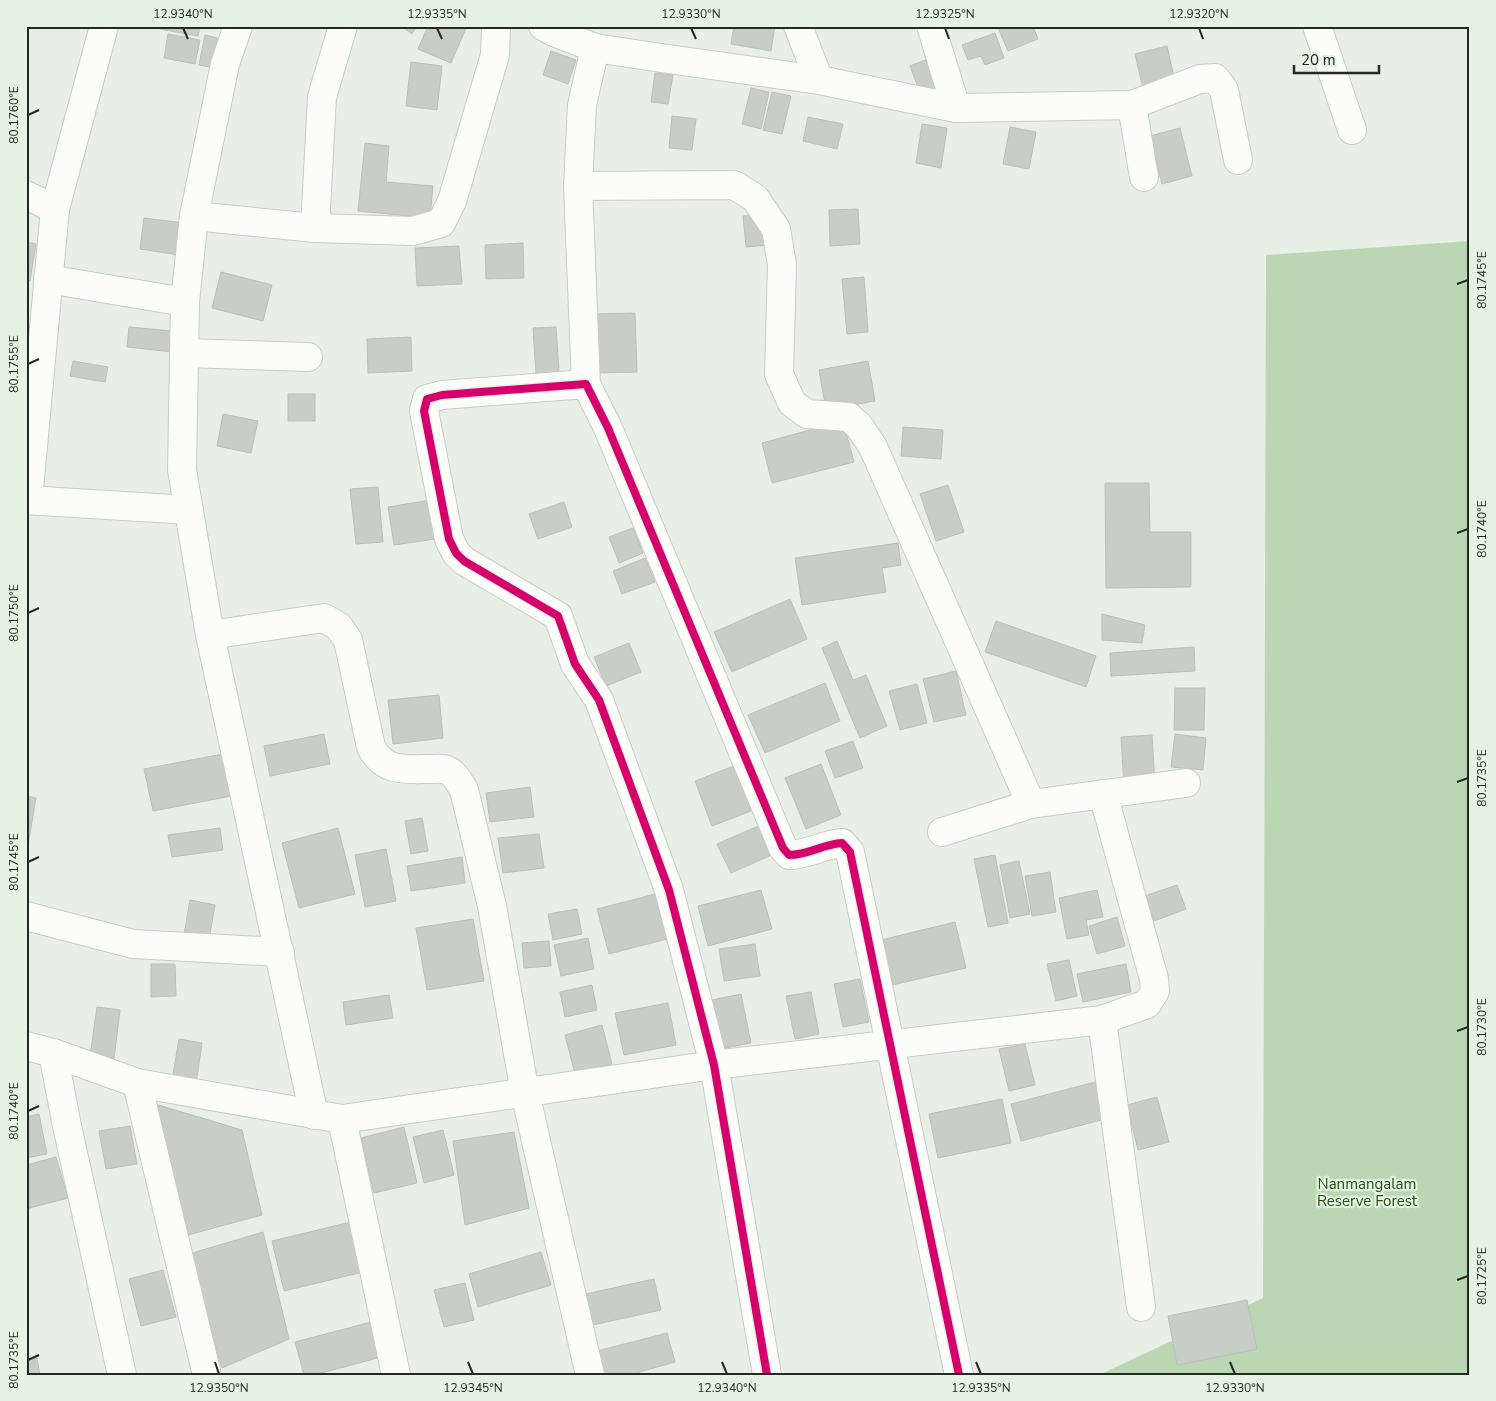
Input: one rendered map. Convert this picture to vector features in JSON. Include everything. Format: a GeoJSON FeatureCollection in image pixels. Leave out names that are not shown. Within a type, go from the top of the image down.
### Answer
{"type":"FeatureCollection","features":[{"type":"Feature","properties":{"kind":"street"},"geometry":{"type":"LineString","coordinates":[[104,26],[55,209],[27,500],[189,510]]}},
{"type":"Feature","properties":{"kind":"street"},"geometry":{"type":"LineString","coordinates":[[238,26],[226,64],[194,216],[185,302],[182,470],[210,635],[314,1115]]}},
{"type":"Feature","properties":{"kind":"street"},"geometry":{"type":"LineString","coordinates":[[316,228],[322,96],[343,26]]}},
{"type":"Feature","properties":{"kind":"street"},"geometry":{"type":"LineString","coordinates":[[194,216],[316,228],[413,231],[441,223],[452,201],[495,54],[496,26]]}},
{"type":"Feature","properties":{"kind":"street"},"geometry":{"type":"LineString","coordinates":[[542,26],[596,48],[818,80],[956,108],[1132,105],[1200,79],[1215,78],[1224,90],[1238,160]]}},
{"type":"Feature","properties":{"kind":"street"},"geometry":{"type":"LineString","coordinates":[[798,26],[818,80]]}},
{"type":"Feature","properties":{"kind":"street"},"geometry":{"type":"LineString","coordinates":[[931,26],[956,108]]}},
{"type":"Feature","properties":{"kind":"street"},"geometry":{"type":"LineString","coordinates":[[1317,26],[1352,130]]}},
{"type":"Feature","properties":{"kind":"street"},"geometry":{"type":"LineString","coordinates":[[596,48],[582,105],[578,186],[586,384],[612,437],[783,848],[789,855],[799,855],[831,844],[842,843],[850,852],[959,1375]]}},
{"type":"Feature","properties":{"kind":"street"},"geometry":{"type":"LineString","coordinates":[[1132,105],[1144,177]]}},
{"type":"Feature","properties":{"kind":"street"},"geometry":{"type":"LineString","coordinates":[[578,186],[734,185],[755,198],[776,229],[782,265],[779,374],[792,403],[807,414],[849,417],[859,426],[873,447],[1031,804]]}},
{"type":"Feature","properties":{"kind":"street"},"geometry":{"type":"LineString","coordinates":[[26,194],[55,209]]}},
{"type":"Feature","properties":{"kind":"street"},"geometry":{"type":"LineString","coordinates":[[48,279],[185,302]]}},
{"type":"Feature","properties":{"kind":"street"},"geometry":{"type":"LineString","coordinates":[[184,353],[308,357]]}},
{"type":"Feature","properties":{"kind":"street"},"geometry":{"type":"LineString","coordinates":[[586,384],[442,395],[427,399],[424,411],[449,539],[456,553],[464,561],[558,616],[575,664],[599,700],[669,890],[714,1065],[767,1375]]}},
{"type":"Feature","properties":{"kind":"street"},"geometry":{"type":"LineString","coordinates":[[210,635],[324,618],[338,626],[348,640],[371,747],[375,756],[383,763],[400,770],[446,769],[456,776],[464,790],[492,906],[525,1093],[590,1375]]}},
{"type":"Feature","properties":{"kind":"street"},"geometry":{"type":"LineString","coordinates":[[942,832],[1031,804],[1186,783]]}},
{"type":"Feature","properties":{"kind":"street"},"geometry":{"type":"LineString","coordinates":[[26,1046],[53,1053],[136,1083],[342,1119],[714,1065],[1102,1020],[1147,1004],[1155,990],[1154,979],[1103,794]]}},
{"type":"Feature","properties":{"kind":"street"},"geometry":{"type":"LineString","coordinates":[[26,916],[133,944],[280,952]]}},
{"type":"Feature","properties":{"kind":"street"},"geometry":{"type":"LineString","coordinates":[[1102,1020],[1141,1307]]}},
{"type":"Feature","properties":{"kind":"street"},"geometry":{"type":"LineString","coordinates":[[53,1053],[67,1126],[122,1375]]}},
{"type":"Feature","properties":{"kind":"street"},"geometry":{"type":"LineString","coordinates":[[136,1083],[207,1375]]}},
{"type":"Feature","properties":{"kind":"street"},"geometry":{"type":"LineString","coordinates":[[342,1119],[396,1375]]}},
{"type":"Feature","properties":{"kind":"green space","name":"Nanmangalam Reserve Forest"},"geometry":{"type":"Polygon","coordinates":[[[1470,241],[1470,1375],[1099,1375],[1263,1298],[1266,255],[1470,241]]]}},
{"type":"Feature","properties":{"kind":"building"},"geometry":{"type":"Polygon","coordinates":[[[161,26],[200,26],[198,36],[160,29],[161,26]]]}},
{"type":"Feature","properties":{"kind":"building"},"geometry":{"type":"Polygon","coordinates":[[[401,26],[417,26],[412,34],[401,26]]]}},
{"type":"Feature","properties":{"kind":"building"},"geometry":{"type":"Polygon","coordinates":[[[428,26],[467,26],[451,63],[418,49],[428,26]]]}},
{"type":"Feature","properties":{"kind":"building"},"geometry":{"type":"Polygon","coordinates":[[[734,26],[775,26],[771,51],[731,44],[734,26]]]}},
{"type":"Feature","properties":{"kind":"building"},"geometry":{"type":"Polygon","coordinates":[[[1003,26],[1033,26],[1038,39],[1008,51],[998,28],[1003,26]]]}},
{"type":"Feature","properties":{"kind":"building"},"geometry":{"type":"Polygon","coordinates":[[[995,33],[1004,58],[985,65],[981,56],[968,60],[962,45],[995,33]]]}},
{"type":"Feature","properties":{"kind":"building"},"geometry":{"type":"Polygon","coordinates":[[[168,34],[200,40],[195,64],[164,58],[168,34]]]}},
{"type":"Feature","properties":{"kind":"building"},"geometry":{"type":"Polygon","coordinates":[[[205,35],[221,39],[216,68],[199,65],[205,35]]]}},
{"type":"Feature","properties":{"kind":"building"},"geometry":{"type":"Polygon","coordinates":[[[1167,46],[1176,86],[1144,93],[1135,54],[1167,46]]]}},
{"type":"Feature","properties":{"kind":"building"},"geometry":{"type":"Polygon","coordinates":[[[551,51],[576,60],[568,84],[543,75],[551,51]]]}},
{"type":"Feature","properties":{"kind":"building"},"geometry":{"type":"Polygon","coordinates":[[[928,59],[940,91],[922,98],[910,66],[928,59]]]}},
{"type":"Feature","properties":{"kind":"building"},"geometry":{"type":"Polygon","coordinates":[[[411,62],[442,66],[437,110],[406,106],[411,62]]]}},
{"type":"Feature","properties":{"kind":"building"},"geometry":{"type":"Polygon","coordinates":[[[655,73],[673,75],[668,104],[651,102],[655,73]]]}},
{"type":"Feature","properties":{"kind":"building"},"geometry":{"type":"Polygon","coordinates":[[[751,88],[769,92],[761,129],[742,124],[751,88]]]}},
{"type":"Feature","properties":{"kind":"building"},"geometry":{"type":"Polygon","coordinates":[[[772,92],[791,96],[782,134],[763,130],[772,92]]]}},
{"type":"Feature","properties":{"kind":"building"},"geometry":{"type":"Polygon","coordinates":[[[672,116],[696,119],[692,150],[669,148],[672,116]]]}},
{"type":"Feature","properties":{"kind":"building"},"geometry":{"type":"Polygon","coordinates":[[[808,117],[843,124],[837,149],[803,141],[808,117]]]}},
{"type":"Feature","properties":{"kind":"building"},"geometry":{"type":"Polygon","coordinates":[[[922,124],[947,128],[941,168],[916,163],[922,124]]]}},
{"type":"Feature","properties":{"kind":"building"},"geometry":{"type":"Polygon","coordinates":[[[1010,127],[1036,132],[1029,169],[1003,164],[1010,127]]]}},
{"type":"Feature","properties":{"kind":"building"},"geometry":{"type":"Polygon","coordinates":[[[1180,128],[1192,176],[1162,184],[1150,136],[1180,128]]]}},
{"type":"Feature","properties":{"kind":"building"},"geometry":{"type":"Polygon","coordinates":[[[365,143],[389,146],[386,182],[433,186],[430,218],[358,211],[365,143]]]}},
{"type":"Feature","properties":{"kind":"building"},"geometry":{"type":"Polygon","coordinates":[[[858,209],[860,244],[830,246],[829,210],[858,209]]]}},
{"type":"Feature","properties":{"kind":"building"},"geometry":{"type":"Polygon","coordinates":[[[766,215],[769,245],[746,247],[743,216],[766,215]]]}},
{"type":"Feature","properties":{"kind":"building"},"geometry":{"type":"Polygon","coordinates":[[[144,218],[184,223],[179,255],[140,249],[144,218]]]}},
{"type":"Feature","properties":{"kind":"building"},"geometry":{"type":"Polygon","coordinates":[[[26,242],[36,244],[30,281],[26,281],[26,242]]]}},
{"type":"Feature","properties":{"kind":"building"},"geometry":{"type":"Polygon","coordinates":[[[523,243],[524,278],[486,279],[485,245],[523,243]]]}},
{"type":"Feature","properties":{"kind":"building"},"geometry":{"type":"Polygon","coordinates":[[[459,246],[462,284],[417,286],[415,248],[459,246]]]}},
{"type":"Feature","properties":{"kind":"building"},"geometry":{"type":"Polygon","coordinates":[[[221,272],[272,285],[263,321],[212,308],[221,272]]]}},
{"type":"Feature","properties":{"kind":"building"},"geometry":{"type":"Polygon","coordinates":[[[864,277],[868,332],[847,334],[842,279],[864,277]]]}},
{"type":"Feature","properties":{"kind":"building"},"geometry":{"type":"Polygon","coordinates":[[[635,313],[637,372],[596,373],[594,314],[635,313]]]}},
{"type":"Feature","properties":{"kind":"building"},"geometry":{"type":"Polygon","coordinates":[[[129,327],[183,332],[181,353],[127,347],[129,327]]]}},
{"type":"Feature","properties":{"kind":"building"},"geometry":{"type":"Polygon","coordinates":[[[556,327],[559,372],[536,374],[533,328],[556,327]]]}},
{"type":"Feature","properties":{"kind":"building"},"geometry":{"type":"Polygon","coordinates":[[[411,337],[412,371],[368,373],[367,339],[411,337]]]}},
{"type":"Feature","properties":{"kind":"building"},"geometry":{"type":"Polygon","coordinates":[[[73,361],[108,367],[105,382],[70,376],[73,361]]]}},
{"type":"Feature","properties":{"kind":"building"},"geometry":{"type":"Polygon","coordinates":[[[868,361],[875,401],[826,410],[819,370],[868,361]]]}},
{"type":"Feature","properties":{"kind":"building"},"geometry":{"type":"Polygon","coordinates":[[[288,394],[315,394],[315,421],[288,421],[288,394]]]}},
{"type":"Feature","properties":{"kind":"building"},"geometry":{"type":"Polygon","coordinates":[[[223,414],[258,421],[251,453],[217,446],[223,414]]]}},
{"type":"Feature","properties":{"kind":"building"},"geometry":{"type":"Polygon","coordinates":[[[843,421],[854,462],[772,483],[762,443],[843,421]]]}},
{"type":"Feature","properties":{"kind":"building"},"geometry":{"type":"Polygon","coordinates":[[[903,427],[943,430],[941,459],[901,456],[903,427]]]}},
{"type":"Feature","properties":{"kind":"building"},"geometry":{"type":"Polygon","coordinates":[[[1105,483],[1149,483],[1150,532],[1191,532],[1191,587],[1106,588],[1105,483]]]}},
{"type":"Feature","properties":{"kind":"building"},"geometry":{"type":"Polygon","coordinates":[[[948,485],[964,532],[936,541],[920,494],[948,485]]]}},
{"type":"Feature","properties":{"kind":"building"},"geometry":{"type":"Polygon","coordinates":[[[378,487],[383,542],[356,544],[350,489],[378,487]]]}},
{"type":"Feature","properties":{"kind":"building"},"geometry":{"type":"Polygon","coordinates":[[[437,499],[442,538],[394,545],[388,507],[437,499]]]}},
{"type":"Feature","properties":{"kind":"building"},"geometry":{"type":"Polygon","coordinates":[[[564,502],[572,527],[538,539],[529,514],[564,502]]]}},
{"type":"Feature","properties":{"kind":"building"},"geometry":{"type":"Polygon","coordinates":[[[633,528],[643,553],[619,563],[609,537],[633,528]]]}},
{"type":"Feature","properties":{"kind":"building"},"geometry":{"type":"Polygon","coordinates":[[[898,543],[901,565],[882,568],[886,592],[802,605],[795,558],[898,543]]]}},
{"type":"Feature","properties":{"kind":"building"},"geometry":{"type":"Polygon","coordinates":[[[645,558],[655,582],[622,594],[613,571],[645,558]]]}},
{"type":"Feature","properties":{"kind":"building"},"geometry":{"type":"Polygon","coordinates":[[[790,599],[807,639],[732,672],[714,632],[790,599]]]}},
{"type":"Feature","properties":{"kind":"building"},"geometry":{"type":"Polygon","coordinates":[[[1102,614],[1145,625],[1142,643],[1102,640],[1102,614]]]}},
{"type":"Feature","properties":{"kind":"building"},"geometry":{"type":"Polygon","coordinates":[[[996,621],[1096,656],[1086,687],[985,652],[996,621]]]}},
{"type":"Feature","properties":{"kind":"building"},"geometry":{"type":"Polygon","coordinates":[[[837,641],[853,680],[866,675],[887,726],[860,738],[822,648],[837,641]]]}},
{"type":"Feature","properties":{"kind":"building"},"geometry":{"type":"Polygon","coordinates":[[[629,643],[641,672],[606,686],[594,657],[629,643]]]}},
{"type":"Feature","properties":{"kind":"building"},"geometry":{"type":"Polygon","coordinates":[[[1194,647],[1195,671],[1111,676],[1110,653],[1194,647]]]}},
{"type":"Feature","properties":{"kind":"building"},"geometry":{"type":"Polygon","coordinates":[[[956,671],[966,715],[934,722],[923,679],[956,671]]]}},
{"type":"Feature","properties":{"kind":"building"},"geometry":{"type":"Polygon","coordinates":[[[825,683],[840,721],[765,753],[748,715],[825,683]]]}},
{"type":"Feature","properties":{"kind":"building"},"geometry":{"type":"Polygon","coordinates":[[[917,684],[927,723],[900,730],[889,691],[917,684]]]}},
{"type":"Feature","properties":{"kind":"building"},"geometry":{"type":"Polygon","coordinates":[[[1175,688],[1205,688],[1204,730],[1174,730],[1175,688]]]}},
{"type":"Feature","properties":{"kind":"building"},"geometry":{"type":"Polygon","coordinates":[[[439,695],[443,738],[393,744],[388,700],[439,695]]]}},
{"type":"Feature","properties":{"kind":"building"},"geometry":{"type":"Polygon","coordinates":[[[324,734],[330,764],[270,776],[264,746],[324,734]]]}},
{"type":"Feature","properties":{"kind":"building"},"geometry":{"type":"Polygon","coordinates":[[[1175,734],[1206,738],[1203,770],[1171,767],[1175,734]]]}},
{"type":"Feature","properties":{"kind":"building"},"geometry":{"type":"Polygon","coordinates":[[[1152,735],[1155,784],[1124,786],[1121,737],[1152,735]]]}},
{"type":"Feature","properties":{"kind":"building"},"geometry":{"type":"Polygon","coordinates":[[[853,741],[863,768],[835,778],[825,751],[853,741]]]}},
{"type":"Feature","properties":{"kind":"building"},"geometry":{"type":"Polygon","coordinates":[[[228,753],[237,795],[153,811],[144,769],[228,753]]]}},
{"type":"Feature","properties":{"kind":"building"},"geometry":{"type":"Polygon","coordinates":[[[739,764],[756,809],[712,826],[695,781],[739,764]]]}},
{"type":"Feature","properties":{"kind":"building"},"geometry":{"type":"Polygon","coordinates":[[[821,764],[841,815],[806,829],[785,778],[821,764]]]}},
{"type":"Feature","properties":{"kind":"building"},"geometry":{"type":"Polygon","coordinates":[[[530,787],[534,817],[490,822],[486,793],[530,787]]]}},
{"type":"Feature","properties":{"kind":"building"},"geometry":{"type":"Polygon","coordinates":[[[26,796],[36,798],[26,857],[26,796]]]}},
{"type":"Feature","properties":{"kind":"building"},"geometry":{"type":"Polygon","coordinates":[[[422,818],[428,851],[411,854],[405,821],[422,818]]]}},
{"type":"Feature","properties":{"kind":"building"},"geometry":{"type":"Polygon","coordinates":[[[763,824],[776,853],[731,873],[717,844],[763,824]]]}},
{"type":"Feature","properties":{"kind":"building"},"geometry":{"type":"Polygon","coordinates":[[[220,828],[223,850],[172,857],[168,835],[220,828]]]}},
{"type":"Feature","properties":{"kind":"building"},"geometry":{"type":"Polygon","coordinates":[[[338,828],[355,894],[299,908],[282,843],[338,828]]]}},
{"type":"Feature","properties":{"kind":"building"},"geometry":{"type":"Polygon","coordinates":[[[539,834],[544,868],[503,873],[498,838],[539,834]]]}},
{"type":"Feature","properties":{"kind":"building"},"geometry":{"type":"Polygon","coordinates":[[[386,849],[396,901],[365,907],[355,855],[386,849]]]}},
{"type":"Feature","properties":{"kind":"building"},"geometry":{"type":"Polygon","coordinates":[[[995,855],[1008,923],[988,927],[974,859],[995,855]]]}},
{"type":"Feature","properties":{"kind":"building"},"geometry":{"type":"Polygon","coordinates":[[[462,857],[465,883],[411,891],[407,866],[462,857]]]}},
{"type":"Feature","properties":{"kind":"building"},"geometry":{"type":"Polygon","coordinates":[[[1019,861],[1030,914],[1010,918],[1000,865],[1019,861]]]}},
{"type":"Feature","properties":{"kind":"building"},"geometry":{"type":"Polygon","coordinates":[[[1050,872],[1056,912],[1032,916],[1025,876],[1050,872]]]}},
{"type":"Feature","properties":{"kind":"building"},"geometry":{"type":"Polygon","coordinates":[[[1177,885],[1186,909],[1154,921],[1145,896],[1177,885]]]}},
{"type":"Feature","properties":{"kind":"building"},"geometry":{"type":"Polygon","coordinates":[[[761,890],[772,929],[708,946],[698,906],[761,890]]]}},
{"type":"Feature","properties":{"kind":"building"},"geometry":{"type":"Polygon","coordinates":[[[1097,890],[1103,917],[1086,920],[1089,935],[1067,939],[1059,898],[1097,890]]]}},
{"type":"Feature","properties":{"kind":"building"},"geometry":{"type":"Polygon","coordinates":[[[659,893],[671,938],[609,954],[597,909],[659,893]]]}},
{"type":"Feature","properties":{"kind":"building"},"geometry":{"type":"Polygon","coordinates":[[[190,900],[215,905],[209,939],[184,935],[190,900]]]}},
{"type":"Feature","properties":{"kind":"building"},"geometry":{"type":"Polygon","coordinates":[[[577,909],[582,934],[553,940],[548,914],[577,909]]]}},
{"type":"Feature","properties":{"kind":"building"},"geometry":{"type":"Polygon","coordinates":[[[1117,917],[1125,946],[1097,954],[1089,926],[1117,917]]]}},
{"type":"Feature","properties":{"kind":"building"},"geometry":{"type":"Polygon","coordinates":[[[473,919],[484,981],[427,990],[416,928],[473,919]]]}},
{"type":"Feature","properties":{"kind":"building"},"geometry":{"type":"Polygon","coordinates":[[[955,922],[966,968],[892,985],[881,940],[955,922]]]}},
{"type":"Feature","properties":{"kind":"building"},"geometry":{"type":"Polygon","coordinates":[[[588,938],[594,969],[561,976],[554,945],[588,938]]]}},
{"type":"Feature","properties":{"kind":"building"},"geometry":{"type":"Polygon","coordinates":[[[549,941],[551,966],[524,968],[522,943],[549,941]]]}},
{"type":"Feature","properties":{"kind":"building"},"geometry":{"type":"Polygon","coordinates":[[[755,944],[760,976],[724,981],[719,949],[755,944]]]}},
{"type":"Feature","properties":{"kind":"building"},"geometry":{"type":"Polygon","coordinates":[[[1069,960],[1077,996],[1056,1001],[1047,964],[1069,960]]]}},
{"type":"Feature","properties":{"kind":"building"},"geometry":{"type":"Polygon","coordinates":[[[151,964],[175,964],[176,996],[151,997],[151,964]]]}},
{"type":"Feature","properties":{"kind":"building"},"geometry":{"type":"Polygon","coordinates":[[[1126,964],[1131,992],[1083,1002],[1077,974],[1126,964]]]}},
{"type":"Feature","properties":{"kind":"building"},"geometry":{"type":"Polygon","coordinates":[[[860,979],[869,1022],[843,1027],[834,984],[860,979]]]}},
{"type":"Feature","properties":{"kind":"building"},"geometry":{"type":"Polygon","coordinates":[[[592,985],[597,1010],[565,1017],[560,992],[592,985]]]}},
{"type":"Feature","properties":{"kind":"building"},"geometry":{"type":"Polygon","coordinates":[[[811,992],[819,1034],[795,1039],[786,996],[811,992]]]}},
{"type":"Feature","properties":{"kind":"building"},"geometry":{"type":"Polygon","coordinates":[[[741,994],[751,1043],[721,1049],[712,1000],[741,994]]]}},
{"type":"Feature","properties":{"kind":"building"},"geometry":{"type":"Polygon","coordinates":[[[389,995],[393,1018],[346,1025],[343,1002],[389,995]]]}},
{"type":"Feature","properties":{"kind":"building"},"geometry":{"type":"Polygon","coordinates":[[[668,1003],[676,1045],[624,1055],[615,1013],[668,1003]]]}},
{"type":"Feature","properties":{"kind":"building"},"geometry":{"type":"Polygon","coordinates":[[[97,1007],[120,1010],[114,1058],[90,1056],[97,1007]]]}},
{"type":"Feature","properties":{"kind":"building"},"geometry":{"type":"Polygon","coordinates":[[[602,1025],[612,1064],[575,1074],[565,1035],[602,1025]]]}},
{"type":"Feature","properties":{"kind":"building"},"geometry":{"type":"Polygon","coordinates":[[[179,1039],[202,1043],[196,1084],[172,1080],[179,1039]]]}},
{"type":"Feature","properties":{"kind":"building"},"geometry":{"type":"Polygon","coordinates":[[[1025,1044],[1035,1085],[1009,1091],[999,1049],[1025,1044]]]}},
{"type":"Feature","properties":{"kind":"building"},"geometry":{"type":"Polygon","coordinates":[[[1095,1082],[1105,1119],[1021,1141],[1011,1104],[1095,1082]]]}},
{"type":"Feature","properties":{"kind":"building"},"geometry":{"type":"Polygon","coordinates":[[[1157,1097],[1169,1142],[1138,1150],[1127,1105],[1157,1097]]]}},
{"type":"Feature","properties":{"kind":"building"},"geometry":{"type":"Polygon","coordinates":[[[1002,1099],[1011,1143],[938,1158],[929,1114],[1002,1099]]]}},
{"type":"Feature","properties":{"kind":"building"},"geometry":{"type":"Polygon","coordinates":[[[155,1104],[242,1130],[262,1215],[188,1235],[155,1104]]]}},
{"type":"Feature","properties":{"kind":"building"},"geometry":{"type":"Polygon","coordinates":[[[39,1114],[47,1154],[26,1158],[26,1117],[39,1114]]]}},
{"type":"Feature","properties":{"kind":"building"},"geometry":{"type":"Polygon","coordinates":[[[130,1126],[137,1164],[106,1169],[99,1131],[130,1126]]]}},
{"type":"Feature","properties":{"kind":"building"},"geometry":{"type":"Polygon","coordinates":[[[404,1127],[417,1183],[374,1193],[361,1138],[404,1127]]]}},
{"type":"Feature","properties":{"kind":"building"},"geometry":{"type":"Polygon","coordinates":[[[443,1130],[454,1175],[424,1183],[413,1137],[443,1130]]]}},
{"type":"Feature","properties":{"kind":"building"},"geometry":{"type":"Polygon","coordinates":[[[514,1132],[529,1208],[465,1225],[453,1141],[514,1132]]]}},
{"type":"Feature","properties":{"kind":"building"},"geometry":{"type":"Polygon","coordinates":[[[56,1157],[68,1198],[26,1209],[26,1165],[56,1157]]]}},
{"type":"Feature","properties":{"kind":"building"},"geometry":{"type":"Polygon","coordinates":[[[351,1222],[363,1272],[284,1291],[272,1241],[351,1222]]]}},
{"type":"Feature","properties":{"kind":"building"},"geometry":{"type":"Polygon","coordinates":[[[263,1232],[289,1339],[222,1368],[189,1254],[263,1232]]]}},
{"type":"Feature","properties":{"kind":"building"},"geometry":{"type":"Polygon","coordinates":[[[541,1252],[551,1285],[478,1307],[469,1274],[541,1252]]]}},
{"type":"Feature","properties":{"kind":"building"},"geometry":{"type":"Polygon","coordinates":[[[163,1270],[176,1317],[141,1326],[129,1279],[163,1270]]]}},
{"type":"Feature","properties":{"kind":"building"},"geometry":{"type":"Polygon","coordinates":[[[654,1279],[661,1310],[588,1326],[581,1295],[654,1279]]]}},
{"type":"Feature","properties":{"kind":"building"},"geometry":{"type":"Polygon","coordinates":[[[465,1283],[474,1320],[444,1327],[434,1290],[465,1283]]]}},
{"type":"Feature","properties":{"kind":"building"},"geometry":{"type":"Polygon","coordinates":[[[1247,1300],[1257,1349],[1177,1365],[1168,1316],[1247,1300]]]}},
{"type":"Feature","properties":{"kind":"building"},"geometry":{"type":"Polygon","coordinates":[[[375,1321],[385,1356],[314,1375],[304,1375],[295,1342],[375,1321]]]}},
{"type":"Feature","properties":{"kind":"building"},"geometry":{"type":"Polygon","coordinates":[[[667,1333],[675,1362],[629,1375],[599,1375],[593,1352],[667,1333]]]}},
{"type":"Feature","properties":{"kind":"building"},"geometry":{"type":"Polygon","coordinates":[[[37,1358],[40,1375],[26,1375],[26,1360],[37,1358]]]}},
{"type":"Feature","properties":{"kind":"cycle path"},"geometry":{"type":"LineString","coordinates":[[767,1375],[714,1065],[669,890],[599,700],[575,664],[558,616],[464,561],[456,553],[449,539],[424,411],[427,399],[442,395],[586,384],[608,428],[783,848],[789,855],[796,855],[842,843],[850,852],[959,1375]]}}]}
